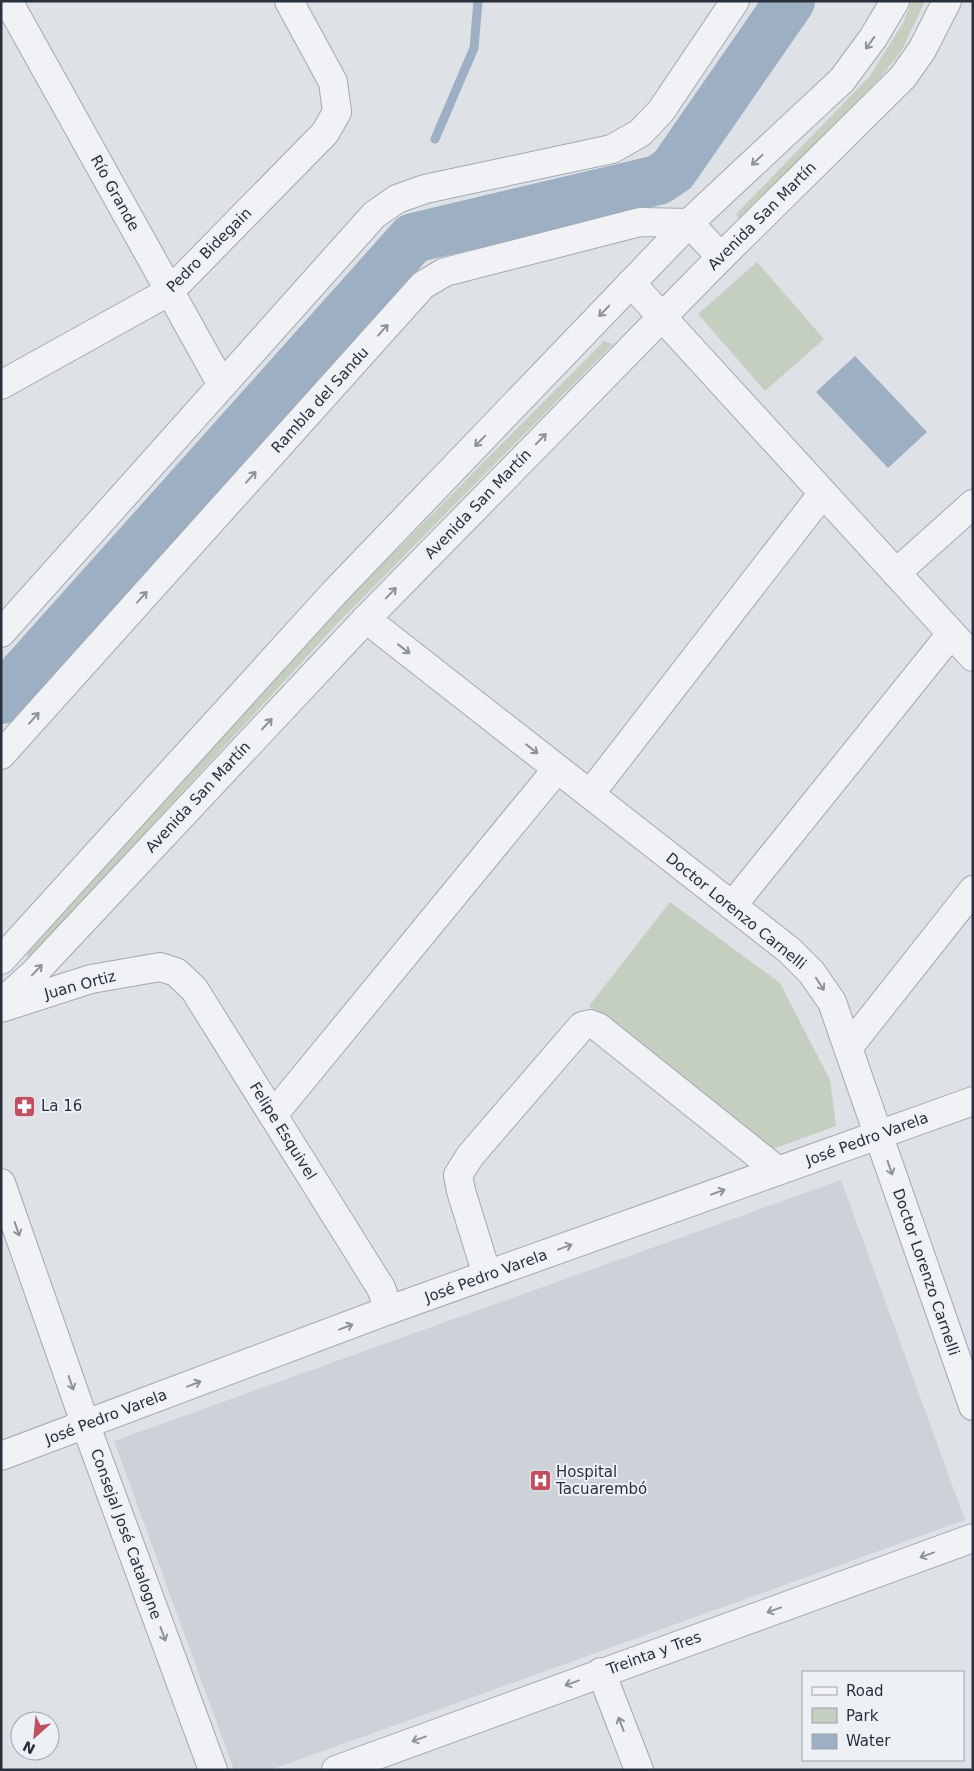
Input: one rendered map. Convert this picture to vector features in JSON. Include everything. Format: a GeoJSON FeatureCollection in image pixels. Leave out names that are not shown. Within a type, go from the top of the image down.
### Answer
{"type":"FeatureCollection","features":[{"type":"Feature","properties":{"kind":"street","name":"Río Grande"},"geometry":{"type":"LineString","coordinates":[[8,1],[222,385]]}},
{"type":"Feature","properties":{"kind":"street","name":"Pedro Bidegain"},"geometry":{"type":"LineString","coordinates":[[1,385],[170,291],[325,133],[337,112],[332,82],[289,1]]}},
{"type":"Feature","properties":{"kind":"street"},"geometry":{"type":"LineString","coordinates":[[1,633],[374,215],[397,199],[425,189],[612,149],[640,133],[662,111],[735,1]]}},
{"type":"Feature","properties":{"kind":"street"},"geometry":{"type":"LineString","coordinates":[[1,960],[334,593],[689,223],[842,80],[873,38],[894,1]]}},
{"type":"Feature","properties":{"kind":"street","name":"Avenida San Martín"},"geometry":{"type":"LineString","coordinates":[[1,1003],[34,973],[366,619],[662,316],[903,77],[922,50],[947,1]]}},
{"type":"Feature","properties":{"kind":"street","name":"Rambla del Sandu"},"geometry":{"type":"LineString","coordinates":[[1,755],[423,285],[445,272],[640,222],[689,223]]}},
{"type":"Feature","properties":{"kind":"street"},"geometry":{"type":"LineString","coordinates":[[689,223],[721,257]]}},
{"type":"Feature","properties":{"kind":"street"},"geometry":{"type":"LineString","coordinates":[[631,283],[973,657]]}},
{"type":"Feature","properties":{"kind":"street"},"geometry":{"type":"LineString","coordinates":[[590,794],[823,493]]}},
{"type":"Feature","properties":{"kind":"street"},"geometry":{"type":"LineString","coordinates":[[896,573],[973,504]]}},
{"type":"Feature","properties":{"kind":"street","name":"Doctor Lorenzo Carnelli"},"geometry":{"type":"LineString","coordinates":[[366,619],[789,950],[812,973],[832,1002],[973,1406]]}},
{"type":"Feature","properties":{"kind":"street"},"geometry":{"type":"LineString","coordinates":[[732,906],[951,634]]}},
{"type":"Feature","properties":{"kind":"street"},"geometry":{"type":"LineString","coordinates":[[272,1115],[557,769]]}},
{"type":"Feature","properties":{"kind":"street"},"geometry":{"type":"LineString","coordinates":[[848,1048],[973,890]]}},
{"type":"Feature","properties":{"kind":"street","name":"Felipe Esquivel"},"geometry":{"type":"LineString","coordinates":[[160,967],[176,972],[194,989],[381,1288],[389,1310]]}},
{"type":"Feature","properties":{"kind":"street","name":"Juan Ortiz"},"geometry":{"type":"LineString","coordinates":[[1,1008],[91,979],[160,967]]}},
{"type":"Feature","properties":{"kind":"street"},"geometry":{"type":"LineString","coordinates":[[487,1275],[461,1191],[458,1175],[470,1156],[582,1026],[590,1024],[598,1027],[778,1171]]}},
{"type":"Feature","properties":{"kind":"street","name":"José Pedro Varela"},"geometry":{"type":"LineString","coordinates":[[1,1456],[86,1426],[389,1310],[973,1101]]}},
{"type":"Feature","properties":{"kind":"street","name":"Consejal José Catalogne"},"geometry":{"type":"LineString","coordinates":[[1,1183],[86,1426],[213,1770]]}},
{"type":"Feature","properties":{"kind":"street","name":"Treinta y Tres"},"geometry":{"type":"LineString","coordinates":[[336,1770],[973,1538]]}},
{"type":"Feature","properties":{"kind":"street"},"geometry":{"type":"LineString","coordinates":[[601,1672],[639,1770]]}},
{"type":"Feature","properties":{"kind":"shaded area","name":"Hospital Tacuarembó"},"geometry":{"type":"Polygon","coordinates":[[[841,1180],[965,1520],[270,1770],[234,1770],[114,1441],[841,1180]]]}},
{"type":"Feature","properties":{"kind":"green space"},"geometry":{"type":"Polygon","coordinates":[[[912,1],[925,1],[902,50],[880,78],[739,219],[736,214],[870,76],[903,23],[912,1]]]}},
{"type":"Feature","properties":{"kind":"green space"},"geometry":{"type":"Polygon","coordinates":[[[757,262],[824,339],[765,391],[698,314],[757,262]]]}},
{"type":"Feature","properties":{"kind":"green space"},"geometry":{"type":"Polygon","coordinates":[[[604,341],[613,344],[335,626],[30,958],[25,953],[328,619],[604,341]]]}},
{"type":"Feature","properties":{"kind":"green space"},"geometry":{"type":"Polygon","coordinates":[[[670,902],[780,983],[830,1080],[836,1126],[762,1153],[589,1006],[670,902]]]}},
{"type":"Feature","properties":{"kind":"water"},"geometry":{"type":"Polygon","coordinates":[[[855,356],[927,432],[888,468],[816,392],[855,356]]]}},
{"type":"Feature","properties":{"kind":"waterway"},"geometry":{"type":"LineString","coordinates":[[435,139],[474,48],[478,1]]}},
{"type":"Feature","properties":{"kind":"waterway"},"geometry":{"type":"LineString","coordinates":[[1,699],[413,238],[658,180],[673,170],[790,1]]}},
{"type":"Feature","properties":{"kind":"place","name":"La 16"},"geometry":{"type":"Point","coordinates":[25,1106]}},
{"type":"Feature","properties":{"kind":"place","name":"Hospital Tacuarembó"},"geometry":{"type":"Point","coordinates":[540,1481]}}]}
